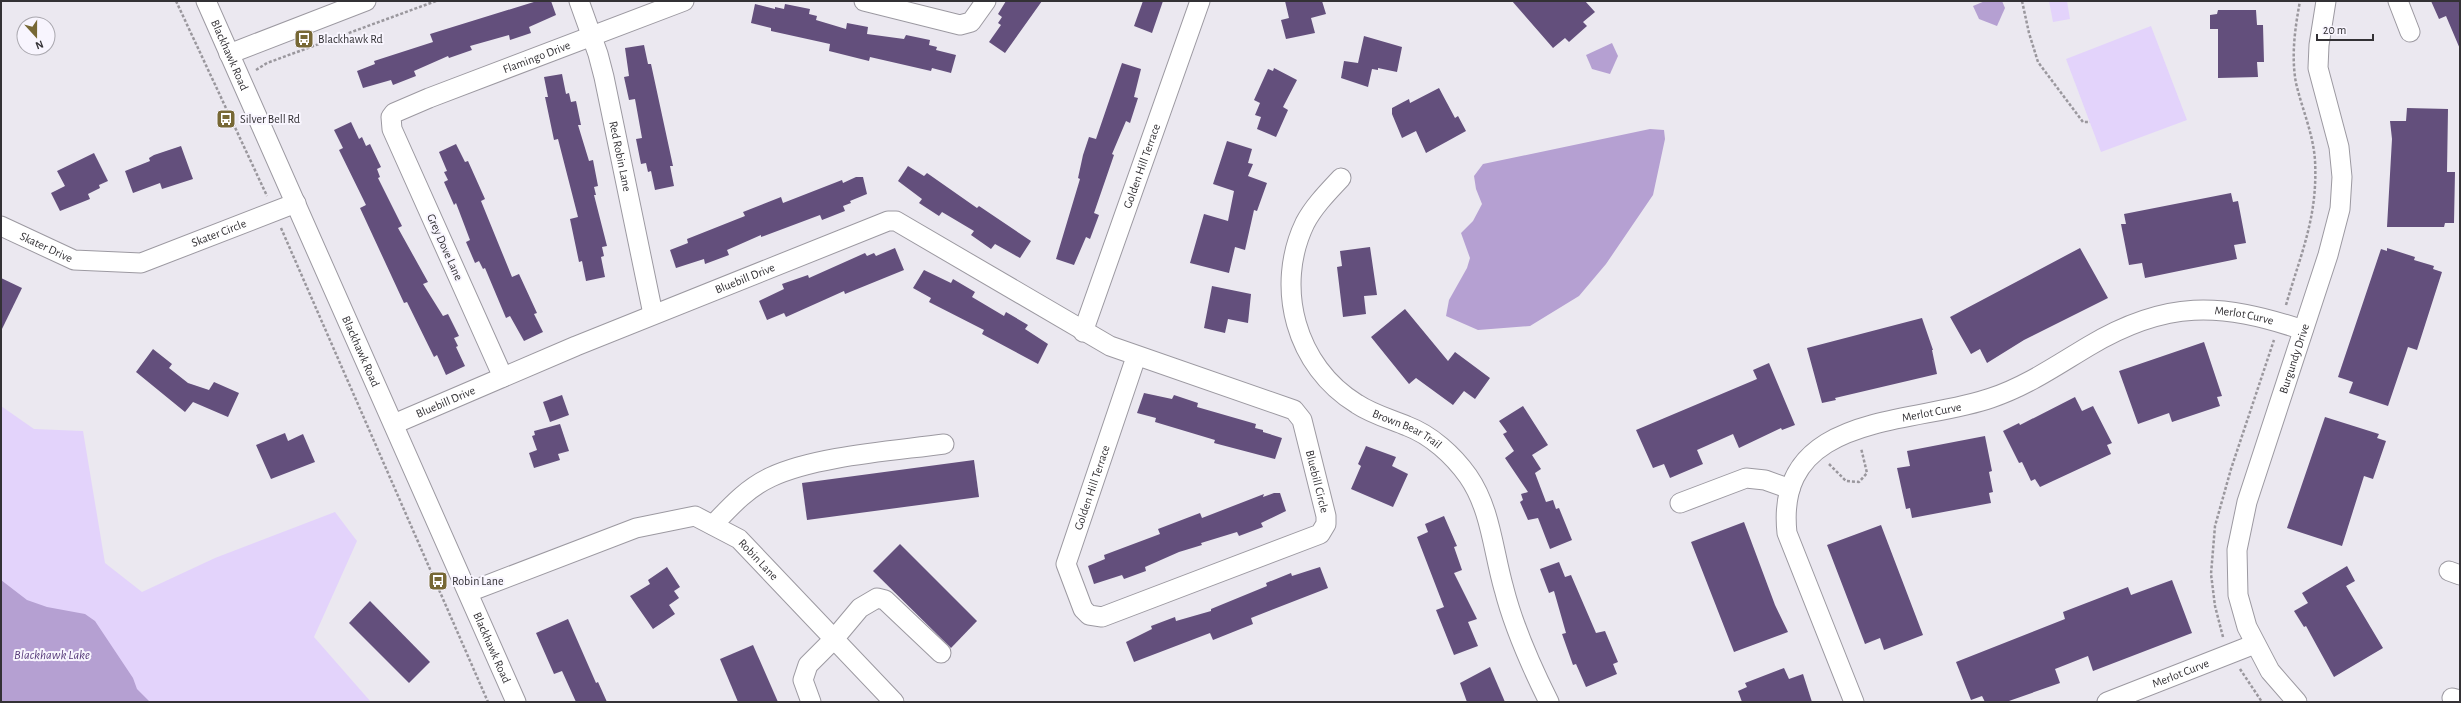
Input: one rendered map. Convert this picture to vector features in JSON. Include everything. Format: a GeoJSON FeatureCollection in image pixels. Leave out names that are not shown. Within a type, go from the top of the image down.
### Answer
{"type":"FeatureCollection","features":[{"type":"Feature","properties":{"kind":"street","name":"Blackhawk Road"},"geometry":{"type":"LineString","coordinates":[[206,1],[469,592],[516,702]]}},
{"type":"Feature","properties":{"kind":"street"},"geometry":{"type":"LineString","coordinates":[[229,54],[366,1]]}},
{"type":"Feature","properties":{"kind":"street","name":"Red Robin Lane"},"geometry":{"type":"LineString","coordinates":[[579,1],[592,35],[604,77],[653,314]]}},
{"type":"Feature","properties":{"kind":"street","name":"Flamingo Drive"},"geometry":{"type":"LineString","coordinates":[[390,117],[394,113],[429,98],[684,1]]}},
{"type":"Feature","properties":{"kind":"street"},"geometry":{"type":"LineString","coordinates":[[864,1],[960,25],[971,22],[986,1]]}},
{"type":"Feature","properties":{"kind":"street","name":"Golden Hill Terrace"},"geometry":{"type":"LineString","coordinates":[[1083,332],[1200,1]]}},
{"type":"Feature","properties":{"kind":"street","name":"Burgundy Drive"},"geometry":{"type":"LineString","coordinates":[[2297,702],[2274,678],[2255,644],[2247,627],[2238,594],[2236,579],[2239,535],[2247,502],[2328,255],[2340,209],[2342,177],[2339,147],[2318,68],[2319,45],[2326,1]]}},
{"type":"Feature","properties":{"kind":"street"},"geometry":{"type":"LineString","coordinates":[[2398,1],[2410,32]]}},
{"type":"Feature","properties":{"kind":"street","name":"Grey Dove Lane"},"geometry":{"type":"LineString","coordinates":[[390,117],[392,129],[503,377]]}},
{"type":"Feature","properties":{"kind":"street","name":"Brown Bear Trail"},"geometry":{"type":"LineString","coordinates":[[1341,178],[1326,194],[1306,223],[1294,255],[1291,296],[1295,322],[1301,338],[1316,365],[1342,394],[1371,412],[1426,436],[1447,452],[1468,477],[1484,510],[1504,590],[1519,635],[1549,702]]}},
{"type":"Feature","properties":{"kind":"street","name":"Skater Circle"},"geometry":{"type":"LineString","coordinates":[[141,263],[296,203]]}},
{"type":"Feature","properties":{"kind":"street","name":"Bluebill Drive"},"geometry":{"type":"LineString","coordinates":[[394,424],[653,314],[891,221],[909,227],[1083,332]]}},
{"type":"Feature","properties":{"kind":"street","name":"Skater Drive"},"geometry":{"type":"LineString","coordinates":[[1,226],[74,260],[141,263]]}},
{"type":"Feature","properties":{"kind":"street","name":"Merlot Curve"},"geometry":{"type":"LineString","coordinates":[[1854,702],[1787,534],[1786,509],[1790,489],[1799,471],[1817,451],[1832,440],[1855,430],[1902,416],[1969,405],[1991,398],[2031,382],[2107,336],[2148,319],[2206,309],[2242,312],[2281,322],[2303,330]]}},
{"type":"Feature","properties":{"kind":"street","name":"Bluebill Circle"},"geometry":{"type":"LineString","coordinates":[[1083,332],[1136,357],[1299,414],[1324,509],[1326,524],[1320,534],[1314,537],[1112,614],[1102,617],[1089,615]]}},
{"type":"Feature","properties":{"kind":"street","name":"Golden Hill Terrace"},"geometry":{"type":"LineString","coordinates":[[1089,615],[1083,609],[1074,590],[1067,571],[1067,559],[1136,357]]}},
{"type":"Feature","properties":{"kind":"street"},"geometry":{"type":"LineString","coordinates":[[713,525],[738,498],[770,477],[805,465],[944,444]]}},
{"type":"Feature","properties":{"kind":"street"},"geometry":{"type":"LineString","coordinates":[[1680,503],[1746,478],[1765,480],[1790,489]]}},
{"type":"Feature","properties":{"kind":"street","name":"Robin Lane"},"geometry":{"type":"LineString","coordinates":[[469,592],[636,528],[695,516],[739,539],[894,702]]}},
{"type":"Feature","properties":{"kind":"street"},"geometry":{"type":"LineString","coordinates":[[811,702],[804,680],[808,665],[834,639],[860,608],[877,598],[886,600],[941,653]]}},
{"type":"Feature","properties":{"kind":"street","name":"Merlot Curve"},"geometry":{"type":"LineString","coordinates":[[2107,702],[2255,644]]}},
{"type":"Feature","properties":{"kind":"path"},"geometry":{"type":"LineString","coordinates":[[176,1],[274,212],[488,702]]}},
{"type":"Feature","properties":{"kind":"path"},"geometry":{"type":"LineString","coordinates":[[215,86],[239,78],[267,63],[436,1]]}},
{"type":"Feature","properties":{"kind":"path"},"geometry":{"type":"LineString","coordinates":[[2022,1],[2033,48],[2038,62],[2080,119],[2085,123],[2090,122]]}},
{"type":"Feature","properties":{"kind":"path"},"geometry":{"type":"LineString","coordinates":[[2262,702],[2230,654],[2223,639],[2213,590],[2211,558],[2215,526],[2231,469],[2307,240],[2316,200],[2313,144],[2296,83],[2293,58],[2300,1]]}},
{"type":"Feature","properties":{"kind":"path"},"geometry":{"type":"LineString","coordinates":[[1817,451],[1846,481],[1854,483],[1863,480],[1866,469],[1855,430]]}},
{"type":"Feature","properties":{"kind":"shaded area"},"geometry":{"type":"Polygon","coordinates":[[[2049,1],[2067,1],[2070,19],[2053,22],[2049,1]]]}},
{"type":"Feature","properties":{"kind":"shaded area"},"geometry":{"type":"Polygon","coordinates":[[[2151,26],[2187,120],[2101,152],[2066,59],[2151,26]]]}},
{"type":"Feature","properties":{"kind":"shaded area"},"geometry":{"type":"Polygon","coordinates":[[[1,406],[34,429],[83,431],[105,563],[142,592],[215,558],[335,512],[357,541],[314,637],[371,702],[1,702],[1,406]]]}},
{"type":"Feature","properties":{"kind":"water"},"geometry":{"type":"Polygon","coordinates":[[[1985,1],[2002,1],[2005,8],[1997,26],[1979,19],[1973,6],[1985,1]]]}},
{"type":"Feature","properties":{"kind":"water"},"geometry":{"type":"Polygon","coordinates":[[[1612,43],[1618,56],[1610,74],[1592,69],[1586,55],[1612,43]]]}},
{"type":"Feature","properties":{"kind":"water"},"geometry":{"type":"Polygon","coordinates":[[[1650,129],[1664,130],[1665,139],[1653,195],[1606,264],[1579,296],[1530,326],[1478,330],[1446,316],[1449,300],[1467,268],[1470,258],[1461,233],[1473,221],[1482,204],[1476,189],[1474,176],[1483,164],[1650,129]]]}},
{"type":"Feature","properties":{"kind":"water","name":"Blackhawk Lake"},"geometry":{"type":"Polygon","coordinates":[[[1,580],[27,600],[47,607],[85,614],[95,621],[133,678],[137,689],[150,702],[1,702],[1,580]]]}},
{"type":"Feature","properties":{"kind":"building"},"geometry":{"type":"Polygon","coordinates":[[[537,1],[551,1],[556,15],[529,27],[531,33],[510,40],[509,35],[470,46],[472,50],[449,58],[448,56],[414,71],[416,76],[393,85],[391,80],[363,88],[357,71],[375,64],[374,61],[433,42],[430,34],[537,1]]]}},
{"type":"Feature","properties":{"kind":"building"},"geometry":{"type":"Polygon","coordinates":[[[1006,1],[1042,1],[1005,53],[989,42],[1001,25],[998,23],[1002,17],[998,14],[1006,1]]]}},
{"type":"Feature","properties":{"kind":"building"},"geometry":{"type":"Polygon","coordinates":[[[1143,1],[1163,1],[1152,33],[1134,26],[1143,1]]]}},
{"type":"Feature","properties":{"kind":"building"},"geometry":{"type":"Polygon","coordinates":[[[1285,1],[1322,1],[1326,14],[1311,18],[1315,33],[1286,39],[1281,20],[1289,18],[1285,1]]]}},
{"type":"Feature","properties":{"kind":"building"},"geometry":{"type":"Polygon","coordinates":[[[1512,1],[1585,1],[1595,12],[1583,22],[1587,26],[1569,42],[1565,38],[1553,48],[1512,1]]]}},
{"type":"Feature","properties":{"kind":"building"},"geometry":{"type":"Polygon","coordinates":[[[2431,1],[2460,1],[2460,49],[2446,16],[2439,19],[2431,1]]]}},
{"type":"Feature","properties":{"kind":"building"},"geometry":{"type":"Polygon","coordinates":[[[755,4],[775,9],[775,7],[784,9],[785,4],[810,9],[809,14],[817,16],[816,20],[846,29],[847,23],[868,27],[867,34],[904,39],[906,35],[930,40],[929,45],[937,47],[936,50],[956,55],[951,73],[932,68],[931,71],[870,57],[869,61],[829,51],[830,44],[771,31],[771,28],[751,23],[755,4]]]}},
{"type":"Feature","properties":{"kind":"building"},"geometry":{"type":"Polygon","coordinates":[[[2218,10],[2256,10],[2257,25],[2263,25],[2264,62],[2257,62],[2258,77],[2218,78],[2218,29],[2210,29],[2210,15],[2217,14],[2218,10]]]}},
{"type":"Feature","properties":{"kind":"building"},"geometry":{"type":"Polygon","coordinates":[[[1364,36],[1402,47],[1397,72],[1378,68],[1378,70],[1372,69],[1368,87],[1341,78],[1344,61],[1358,63],[1364,36]]]}},
{"type":"Feature","properties":{"kind":"building"},"geometry":{"type":"Polygon","coordinates":[[[644,45],[648,64],[651,64],[673,166],[670,166],[674,186],[655,190],[651,171],[648,172],[646,163],[641,164],[636,139],[642,138],[635,99],[629,100],[624,77],[629,76],[625,48],[644,45]]]}},
{"type":"Feature","properties":{"kind":"building"},"geometry":{"type":"Polygon","coordinates":[[[1122,63],[1141,69],[1134,97],[1138,98],[1130,123],[1126,121],[1112,154],[1114,155],[1094,213],[1099,215],[1090,239],[1086,237],[1074,265],[1056,259],[1080,179],[1078,178],[1089,137],[1096,139],[1122,63]]]}},
{"type":"Feature","properties":{"kind":"building"},"geometry":{"type":"Polygon","coordinates":[[[1274,68],[1297,80],[1283,107],[1288,110],[1276,137],[1257,129],[1261,117],[1255,115],[1260,103],[1254,100],[1268,69],[1273,71],[1274,68]]]}},
{"type":"Feature","properties":{"kind":"building"},"geometry":{"type":"Polygon","coordinates":[[[562,74],[566,94],[569,93],[571,102],[576,101],[581,125],[578,125],[589,161],[593,160],[598,186],[594,187],[596,195],[594,195],[607,246],[602,247],[604,256],[601,257],[605,277],[586,281],[582,261],[579,262],[570,219],[578,217],[558,139],[554,140],[545,97],[548,97],[544,77],[562,74]]]}},
{"type":"Feature","properties":{"kind":"building"},"geometry":{"type":"Polygon","coordinates":[[[1439,88],[1455,118],[1458,116],[1466,131],[1426,153],[1416,131],[1402,138],[1392,114],[1392,108],[1409,99],[1410,103],[1439,88]]]}},
{"type":"Feature","properties":{"kind":"building"},"geometry":{"type":"Polygon","coordinates":[[[2407,108],[2448,109],[2447,172],[2455,172],[2454,223],[2445,223],[2444,227],[2387,227],[2392,139],[2390,121],[2406,121],[2407,108]]]}},
{"type":"Feature","properties":{"kind":"building"},"geometry":{"type":"Polygon","coordinates":[[[351,122],[359,139],[362,137],[366,146],[370,144],[381,167],[377,169],[380,177],[378,178],[402,226],[398,228],[428,282],[423,284],[443,316],[448,314],[459,336],[454,338],[458,346],[456,347],[465,366],[446,375],[437,355],[434,357],[407,302],[404,303],[360,208],[366,205],[339,150],[343,148],[334,130],[351,122]]]}},
{"type":"Feature","properties":{"kind":"building"},"geometry":{"type":"Polygon","coordinates":[[[1227,141],[1252,149],[1248,163],[1253,164],[1248,176],[1267,183],[1257,211],[1254,210],[1245,250],[1235,247],[1229,273],[1190,263],[1204,214],[1228,221],[1234,191],[1213,184],[1227,141]]]}},
{"type":"Feature","properties":{"kind":"building"},"geometry":{"type":"Polygon","coordinates":[[[456,144],[465,162],[468,161],[485,199],[481,201],[512,277],[519,274],[537,313],[534,314],[543,332],[524,341],[510,316],[506,318],[485,268],[483,269],[479,261],[475,263],[466,242],[470,240],[456,203],[454,205],[444,182],[448,180],[444,172],[447,171],[439,152],[456,144]]]}},
{"type":"Feature","properties":{"kind":"building"},"geometry":{"type":"Polygon","coordinates":[[[181,146],[193,179],[162,189],[160,183],[133,193],[125,171],[150,161],[149,158],[154,155],[181,146]]]}},
{"type":"Feature","properties":{"kind":"building"},"geometry":{"type":"Polygon","coordinates":[[[94,153],[108,181],[99,185],[100,188],[88,194],[90,199],[60,211],[51,193],[65,186],[57,171],[94,153]]]}},
{"type":"Feature","properties":{"kind":"building"},"geometry":{"type":"Polygon","coordinates":[[[908,166],[924,176],[927,173],[977,208],[979,206],[1031,241],[1020,258],[995,244],[991,249],[971,235],[974,231],[942,212],[939,216],[919,203],[922,199],[898,181],[908,166]]]}},
{"type":"Feature","properties":{"kind":"building"},"geometry":{"type":"Polygon","coordinates":[[[856,177],[863,177],[867,194],[850,201],[851,203],[843,206],[845,211],[822,220],[820,215],[761,237],[761,235],[727,250],[729,255],[705,264],[704,259],[676,268],[670,250],[688,243],[687,239],[745,216],[743,212],[781,197],[783,203],[842,180],[843,183],[856,177]]]}},
{"type":"Feature","properties":{"kind":"building"},"geometry":{"type":"Polygon","coordinates":[[[2231,193],[2233,202],[2238,201],[2246,243],[2234,245],[2237,259],[2145,278],[2142,263],[2129,265],[2121,224],[2126,224],[2124,214],[2231,193]]]}},
{"type":"Feature","properties":{"kind":"building"},"geometry":{"type":"Polygon","coordinates":[[[1370,247],[1377,295],[1364,296],[1366,314],[1343,317],[1337,267],[1342,266],[1340,251],[1370,247]]]}},
{"type":"Feature","properties":{"kind":"building"},"geometry":{"type":"Polygon","coordinates":[[[895,248],[904,270],[845,294],[844,291],[786,317],[784,313],[767,320],[759,301],[784,289],[782,284],[808,275],[809,278],[865,253],[867,256],[874,253],[876,256],[895,248]]]}},
{"type":"Feature","properties":{"kind":"building"},"geometry":{"type":"Polygon","coordinates":[[[2080,248],[2108,298],[2024,340],[1987,363],[1980,349],[1971,354],[1950,317],[2080,248]]]}},
{"type":"Feature","properties":{"kind":"building"},"geometry":{"type":"Polygon","coordinates":[[[2387,248],[2415,257],[2414,260],[2434,266],[2433,269],[2442,272],[2417,350],[2408,347],[2388,406],[2349,393],[2353,382],[2338,377],[2381,249],[2387,251],[2387,248]]]}},
{"type":"Feature","properties":{"kind":"building"},"geometry":{"type":"Polygon","coordinates":[[[924,270],[951,283],[953,279],[975,292],[972,297],[1004,316],[1006,312],[1028,325],[1025,329],[1048,344],[1038,364],[982,334],[984,330],[929,302],[931,298],[913,288],[924,270]]]}},
{"type":"Feature","properties":{"kind":"building"},"geometry":{"type":"Polygon","coordinates":[[[1,278],[22,288],[1,331],[1,278]]]}},
{"type":"Feature","properties":{"kind":"building"},"geometry":{"type":"Polygon","coordinates":[[[1212,286],[1251,294],[1248,323],[1228,319],[1225,333],[1204,328],[1212,286]]]}},
{"type":"Feature","properties":{"kind":"building"},"geometry":{"type":"Polygon","coordinates":[[[1405,309],[1448,361],[1455,352],[1490,378],[1475,399],[1464,391],[1453,405],[1416,378],[1409,384],[1371,337],[1405,309]]]}},
{"type":"Feature","properties":{"kind":"building"},"geometry":{"type":"Polygon","coordinates":[[[1922,318],[1933,350],[1937,374],[1835,398],[1836,400],[1822,403],[1807,348],[1922,318]]]}},
{"type":"Feature","properties":{"kind":"building"},"geometry":{"type":"Polygon","coordinates":[[[2204,342],[2222,396],[2217,397],[2220,406],[2172,422],[2169,413],[2138,424],[2119,371],[2204,342]]]}},
{"type":"Feature","properties":{"kind":"building"},"geometry":{"type":"Polygon","coordinates":[[[153,349],[172,364],[169,368],[188,383],[209,390],[214,382],[239,393],[228,417],[193,402],[185,412],[136,372],[153,349]]]}},
{"type":"Feature","properties":{"kind":"building"},"geometry":{"type":"Polygon","coordinates":[[[1769,363],[1795,425],[1782,430],[1781,428],[1739,448],[1733,434],[1697,450],[1703,464],[1670,478],[1664,464],[1653,468],[1636,430],[1757,379],[1753,370],[1769,363]]]}},
{"type":"Feature","properties":{"kind":"building"},"geometry":{"type":"Polygon","coordinates":[[[1144,393],[1172,399],[1174,395],[1198,403],[1197,407],[1256,424],[1255,428],[1282,438],[1275,459],[1214,443],[1215,440],[1155,422],[1156,418],[1137,413],[1144,393]]]}},
{"type":"Feature","properties":{"kind":"building"},"geometry":{"type":"Polygon","coordinates":[[[562,395],[569,415],[550,422],[543,402],[562,395]]]}},
{"type":"Feature","properties":{"kind":"building"},"geometry":{"type":"Polygon","coordinates":[[[2075,397],[2082,411],[2093,406],[2112,443],[2107,445],[2111,454],[2040,487],[2035,479],[2031,481],[2022,462],[2019,463],[2003,431],[2019,423],[2020,425],[2075,397]]]}},
{"type":"Feature","properties":{"kind":"building"},"geometry":{"type":"Polygon","coordinates":[[[1523,406],[1548,445],[1532,455],[1541,469],[1535,473],[1546,502],[1553,500],[1556,509],[1559,508],[1572,540],[1550,549],[1538,518],[1528,520],[1520,502],[1523,500],[1521,494],[1528,492],[1505,458],[1514,451],[1503,434],[1507,432],[1499,421],[1523,406]]]}},
{"type":"Feature","properties":{"kind":"building"},"geometry":{"type":"Polygon","coordinates":[[[2325,417],[2379,434],[2377,438],[2386,441],[2373,479],[2364,476],[2342,546],[2287,528],[2325,417]]]}},
{"type":"Feature","properties":{"kind":"building"},"geometry":{"type":"Polygon","coordinates":[[[560,424],[569,451],[558,454],[560,460],[534,468],[529,453],[537,450],[532,436],[535,435],[534,431],[560,424]]]}},
{"type":"Feature","properties":{"kind":"building"},"geometry":{"type":"Polygon","coordinates":[[[285,433],[288,441],[303,434],[315,462],[271,479],[256,445],[285,433]]]}},
{"type":"Feature","properties":{"kind":"building"},"geometry":{"type":"Polygon","coordinates":[[[1985,436],[1992,471],[1989,472],[1993,492],[1989,493],[1991,503],[1912,518],[1910,508],[1906,509],[1897,468],[1910,466],[1907,451],[1985,436]]]}},
{"type":"Feature","properties":{"kind":"building"},"geometry":{"type":"Polygon","coordinates":[[[1366,446],[1396,457],[1392,466],[1408,474],[1393,507],[1351,489],[1361,466],[1358,464],[1366,446]]]}},
{"type":"Feature","properties":{"kind":"building"},"geometry":{"type":"Polygon","coordinates":[[[974,460],[979,497],[807,520],[802,483],[974,460]]]}},
{"type":"Feature","properties":{"kind":"building"},"geometry":{"type":"Polygon","coordinates":[[[1274,493],[1280,493],[1286,511],[1261,523],[1263,527],[1239,536],[1237,532],[1201,543],[1202,545],[1179,552],[1145,567],[1146,571],[1124,579],[1122,575],[1094,584],[1088,566],[1105,559],[1104,555],[1160,534],[1158,529],[1200,513],[1202,518],[1264,494],[1263,497],[1274,493]]]}},
{"type":"Feature","properties":{"kind":"building"},"geometry":{"type":"Polygon","coordinates":[[[1444,516],[1457,546],[1454,547],[1462,570],[1454,573],[1477,619],[1468,622],[1478,646],[1454,655],[1436,610],[1444,607],[1417,537],[1428,532],[1425,524],[1444,516]]]}},
{"type":"Feature","properties":{"kind":"building"},"geometry":{"type":"Polygon","coordinates":[[[1744,522],[1775,605],[1788,632],[1734,652],[1691,542],[1744,522]]]}},
{"type":"Feature","properties":{"kind":"building"},"geometry":{"type":"Polygon","coordinates":[[[1881,525],[1923,635],[1884,650],[1880,638],[1865,644],[1827,545],[1881,525]]]}},
{"type":"Feature","properties":{"kind":"building"},"geometry":{"type":"Polygon","coordinates":[[[900,544],[977,621],[951,648],[873,571],[900,544]]]}},
{"type":"Feature","properties":{"kind":"building"},"geometry":{"type":"Polygon","coordinates":[[[1559,562],[1565,577],[1571,575],[1596,633],[1605,631],[1618,662],[1613,664],[1617,674],[1586,687],[1576,664],[1573,665],[1562,634],[1566,633],[1554,591],[1549,593],[1540,569],[1559,562]]]}},
{"type":"Feature","properties":{"kind":"building"},"geometry":{"type":"Polygon","coordinates":[[[2347,566],[2355,581],[2346,586],[2383,648],[2334,677],[2306,626],[2304,627],[2294,611],[2308,603],[2302,593],[2347,566]]]}},
{"type":"Feature","properties":{"kind":"building"},"geometry":{"type":"Polygon","coordinates":[[[667,567],[680,587],[674,591],[679,598],[669,605],[675,614],[653,629],[630,596],[650,584],[648,580],[667,567]]]}},
{"type":"Feature","properties":{"kind":"building"},"geometry":{"type":"Polygon","coordinates":[[[1320,567],[1328,588],[1251,618],[1253,624],[1213,640],[1210,633],[1134,662],[1126,642],[1152,629],[1151,626],[1175,617],[1176,621],[1211,611],[1211,609],[1267,586],[1266,583],[1291,573],[1292,576],[1320,567]]]}},
{"type":"Feature","properties":{"kind":"building"},"geometry":{"type":"Polygon","coordinates":[[[2172,580],[2192,633],[2093,671],[2088,656],[2055,669],[2060,683],[2006,702],[1985,702],[1982,696],[1971,700],[1956,662],[2065,619],[2063,612],[2128,587],[2131,595],[2172,580]]]}},
{"type":"Feature","properties":{"kind":"building"},"geometry":{"type":"Polygon","coordinates":[[[370,601],[430,662],[409,683],[349,623],[370,601]]]}},
{"type":"Feature","properties":{"kind":"building"},"geometry":{"type":"Polygon","coordinates":[[[568,619],[596,683],[598,682],[607,702],[576,702],[562,671],[554,674],[536,633],[568,619]]]}},
{"type":"Feature","properties":{"kind":"building"},"geometry":{"type":"Polygon","coordinates":[[[753,645],[778,702],[738,702],[720,659],[753,645]]]}},
{"type":"Feature","properties":{"kind":"building"},"geometry":{"type":"Polygon","coordinates":[[[1490,667],[1505,702],[1467,702],[1460,683],[1490,667]]]}},
{"type":"Feature","properties":{"kind":"building"},"geometry":{"type":"Polygon","coordinates":[[[1784,668],[1789,679],[1803,674],[1812,702],[1742,702],[1738,691],[1747,687],[1745,683],[1784,668]]]}},
{"type":"Feature","properties":{"kind":"place","name":"Blackhawk Rd"},"geometry":{"type":"Point","coordinates":[304,39]}},
{"type":"Feature","properties":{"kind":"place","name":"Silver Bell Rd"},"geometry":{"type":"Point","coordinates":[226,119]}},
{"type":"Feature","properties":{"kind":"place","name":"Robin Lane"},"geometry":{"type":"Point","coordinates":[438,581]}}]}
